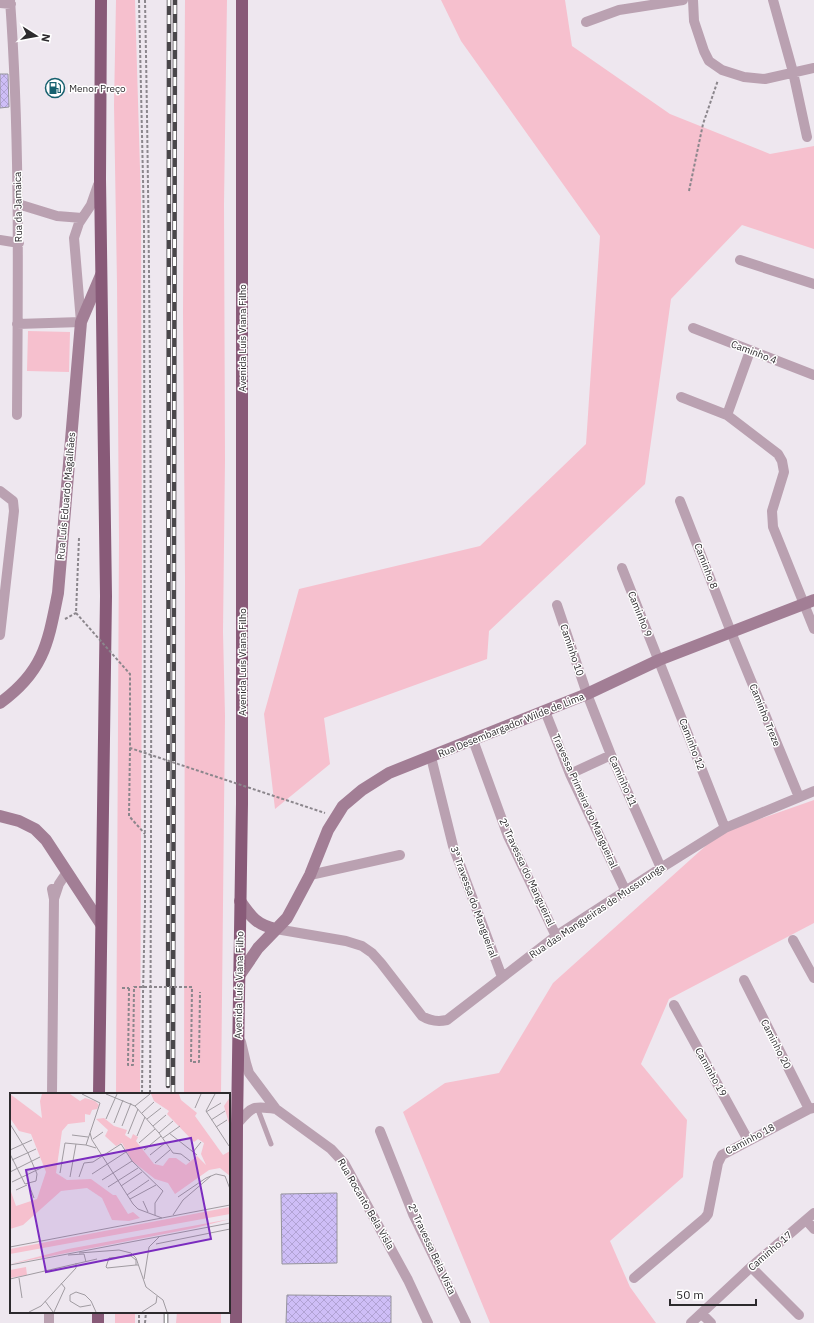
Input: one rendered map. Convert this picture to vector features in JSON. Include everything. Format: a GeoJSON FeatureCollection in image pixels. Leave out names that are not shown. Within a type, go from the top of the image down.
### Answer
{"type":"FeatureCollection","features":[{"type":"Feature","properties":{"kind":"highway"},"geometry":{"type":"LineString","coordinates":[[99,1093],[106,596],[100,179],[101,0]]}},
{"type":"Feature","properties":{"kind":"highway","name":"Avenida Luís Viana Filho"},"geometry":{"type":"LineString","coordinates":[[236,1323],[238,1024],[242,777],[242,0]]}},
{"type":"Feature","properties":{"kind":"main road","name":"Rua Luís Eduardo Magalhães"},"geometry":{"type":"LineString","coordinates":[[0,703],[20,687],[39,663],[46,648],[50,634],[58,593],[80,322],[101,275]]}},
{"type":"Feature","properties":{"kind":"main road","name":"Rua Desembargador Wilde de Lima"},"geometry":{"type":"LineString","coordinates":[[239,976],[258,948],[286,918],[310,875],[328,830],[343,806],[362,790],[389,773],[587,694],[659,660],[809,602]]}},
{"type":"Feature","properties":{"kind":"main road"},"geometry":{"type":"LineString","coordinates":[[0,816],[19,821],[35,829],[46,840],[101,924]]}},
{"type":"Feature","properties":{"kind":"main road"},"geometry":{"type":"LineString","coordinates":[[240,901],[248,913],[258,923],[266,927],[276,928]]}},
{"type":"Feature","properties":{"kind":"street"},"geometry":{"type":"LineString","coordinates":[[617,0],[619,10]]}},
{"type":"Feature","properties":{"kind":"street"},"geometry":{"type":"LineString","coordinates":[[586,22],[619,10],[683,0]]}},
{"type":"Feature","properties":{"kind":"street"},"geometry":{"type":"LineString","coordinates":[[693,0],[694,21],[704,51],[709,61],[722,70],[744,77],[765,79],[814,68]]}},
{"type":"Feature","properties":{"kind":"street"},"geometry":{"type":"LineString","coordinates":[[773,0],[793,72],[806,137]]}},
{"type":"Feature","properties":{"kind":"street"},"geometry":{"type":"LineString","coordinates":[[0,4],[11,2]]}},
{"type":"Feature","properties":{"kind":"street","name":"Rua da Jamaica"},"geometry":{"type":"LineString","coordinates":[[11,2],[15,82],[19,243],[17,415]]}},
{"type":"Feature","properties":{"kind":"street"},"geometry":{"type":"LineString","coordinates":[[18,324],[80,322],[74,238],[79,223],[91,205],[100,179]]}},
{"type":"Feature","properties":{"kind":"street"},"geometry":{"type":"LineString","coordinates":[[18,204],[57,216],[82,218]]}},
{"type":"Feature","properties":{"kind":"street"},"geometry":{"type":"LineString","coordinates":[[0,240],[19,243]]}},
{"type":"Feature","properties":{"kind":"street"},"geometry":{"type":"LineString","coordinates":[[740,260],[814,284]]}},
{"type":"Feature","properties":{"kind":"street","name":"Caminho 4"},"geometry":{"type":"LineString","coordinates":[[693,328],[814,375]]}},
{"type":"Feature","properties":{"kind":"street"},"geometry":{"type":"LineString","coordinates":[[727,415],[750,351]]}},
{"type":"Feature","properties":{"kind":"street"},"geometry":{"type":"LineString","coordinates":[[681,397],[727,415],[778,454],[782,461],[784,472],[772,511],[773,527],[809,602],[814,629]]}},
{"type":"Feature","properties":{"kind":"street"},"geometry":{"type":"LineString","coordinates":[[0,491],[12,501],[14,511],[0,635]]}},
{"type":"Feature","properties":{"kind":"street","name":"Caminho 8"},"geometry":{"type":"LineString","coordinates":[[680,501],[731,632]]}},
{"type":"Feature","properties":{"kind":"street","name":"Caminho 9"},"geometry":{"type":"LineString","coordinates":[[622,568],[659,660]]}},
{"type":"Feature","properties":{"kind":"street","name":"Caminho 10"},"geometry":{"type":"LineString","coordinates":[[557,605],[587,694]]}},
{"type":"Feature","properties":{"kind":"street","name":"Caminho Treze"},"geometry":{"type":"LineString","coordinates":[[731,632],[799,797]]}},
{"type":"Feature","properties":{"kind":"street","name":"Caminho 12"},"geometry":{"type":"LineString","coordinates":[[659,660],[725,828]]}},
{"type":"Feature","properties":{"kind":"street","name":"Caminho 11"},"geometry":{"type":"LineString","coordinates":[[587,694],[612,756],[661,868]]}},
{"type":"Feature","properties":{"kind":"street","name":"Travessa Primeira do Mangueiral"},"geometry":{"type":"LineString","coordinates":[[545,711],[570,774],[626,892]]}},
{"type":"Feature","properties":{"kind":"street","name":"2ª Travessa do Mangueiral"},"geometry":{"type":"LineString","coordinates":[[473,740],[508,836],[556,936]]}},
{"type":"Feature","properties":{"kind":"street"},"geometry":{"type":"LineString","coordinates":[[570,774],[612,756]]}},
{"type":"Feature","properties":{"kind":"street","name":"3ª Travessa do Mangueiral"},"geometry":{"type":"LineString","coordinates":[[431,757],[453,846],[502,977]]}},
{"type":"Feature","properties":{"kind":"street","name":"Rua das Mangueiras de Mussurunga"},"geometry":{"type":"LineString","coordinates":[[276,928],[346,941],[362,946],[372,953],[422,1016],[428,1020],[447,1020],[556,936],[725,828],[814,791]]}},
{"type":"Feature","properties":{"kind":"street"},"geometry":{"type":"LineString","coordinates":[[310,875],[400,855]]}},
{"type":"Feature","properties":{"kind":"street"},"geometry":{"type":"LineString","coordinates":[[52,1093],[53,894],[67,872]]}},
{"type":"Feature","properties":{"kind":"street"},"geometry":{"type":"LineString","coordinates":[[793,940],[814,978]]}},
{"type":"Feature","properties":{"kind":"street","name":"Caminho 20"},"geometry":{"type":"LineString","coordinates":[[744,980],[811,1108]]}},
{"type":"Feature","properties":{"kind":"street","name":"Caminho 19"},"geometry":{"type":"LineString","coordinates":[[674,1005],[748,1140]]}},
{"type":"Feature","properties":{"kind":"street","name":"Rua Rocanto Bela Visla"},"geometry":{"type":"LineString","coordinates":[[238,1024],[249,1073],[276,1109],[331,1149],[344,1163],[408,1280],[428,1323]]}},
{"type":"Feature","properties":{"kind":"street"},"geometry":{"type":"LineString","coordinates":[[237,1124],[250,1109],[257,1107],[276,1109]]}},
{"type":"Feature","properties":{"kind":"street","name":"Caminho 18"},"geometry":{"type":"LineString","coordinates":[[634,1278],[706,1218],[719,1158],[722,1154],[811,1108]]}},
{"type":"Feature","properties":{"kind":"street","name":"2ª Travessa Bela Vista"},"geometry":{"type":"LineString","coordinates":[[380,1131],[413,1214],[466,1323]]}},
{"type":"Feature","properties":{"kind":"street","name":"Caminho 17"},"geometry":{"type":"LineString","coordinates":[[691,1323],[751,1267],[814,1213]]}},
{"type":"Feature","properties":{"kind":"street"},"geometry":{"type":"LineString","coordinates":[[806,1220],[814,1229]]}},
{"type":"Feature","properties":{"kind":"street"},"geometry":{"type":"LineString","coordinates":[[751,1267],[799,1315]]}},
{"type":"Feature","properties":{"kind":"street"},"geometry":{"type":"LineString","coordinates":[[702,1314],[711,1323]]}},
{"type":"Feature","properties":{"kind":"lane"},"geometry":{"type":"LineString","coordinates":[[257,1107],[271,1144]]}},
{"type":"Feature","properties":{"kind":"path"},"geometry":{"type":"LineString","coordinates":[[139,0],[144,224],[145,834],[142,1093]]}},
{"type":"Feature","properties":{"kind":"path"},"geometry":{"type":"LineString","coordinates":[[145,0],[149,224],[151,898],[150,1093]]}},
{"type":"Feature","properties":{"kind":"path"},"geometry":{"type":"LineString","coordinates":[[689,191],[703,124],[722,70]]}},
{"type":"Feature","properties":{"kind":"path"},"geometry":{"type":"LineString","coordinates":[[79,538],[76,613],[130,674],[129,816],[145,834]]}},
{"type":"Feature","properties":{"kind":"path"},"geometry":{"type":"LineString","coordinates":[[68,618],[76,613]]}},
{"type":"Feature","properties":{"kind":"path"},"geometry":{"type":"LineString","coordinates":[[130,748],[325,813]]}},
{"type":"Feature","properties":{"kind":"path"},"geometry":{"type":"LineString","coordinates":[[122,988],[129,988],[128,1065],[133,1065],[134,987],[192,987],[191,1062],[199,1062],[200,992]]}},
{"type":"Feature","properties":{"kind":"path"},"geometry":{"type":"LineString","coordinates":[[145,1323],[146,1313]]}},
{"type":"Feature","properties":{"kind":"shaded area"},"geometry":{"type":"Polygon","coordinates":[[[116,0],[135,0],[141,202],[142,609],[140,1093],[116,1093],[119,539],[114,105],[116,0]]]}},
{"type":"Feature","properties":{"kind":"shaded area"},"geometry":{"type":"Polygon","coordinates":[[[185,0],[227,0],[224,204],[225,460],[223,632],[225,716],[221,1093],[184,1093],[185,577],[183,312],[185,0]]]}},
{"type":"Feature","properties":{"kind":"shaded area"},"geometry":{"type":"Polygon","coordinates":[[[441,0],[565,0],[572,46],[670,114],[770,154],[814,146],[814,249],[742,225],[671,299],[645,484],[489,631],[487,659],[324,718],[330,764],[275,809],[264,714],[299,589],[480,546],[586,444],[600,236],[461,41],[441,0]]]}},
{"type":"Feature","properties":{"kind":"shaded area"},"geometry":{"type":"Polygon","coordinates":[[[28,331],[70,332],[69,372],[27,371],[28,331]]]}},
{"type":"Feature","properties":{"kind":"shaded area"},"geometry":{"type":"Polygon","coordinates":[[[814,800],[814,923],[669,999],[641,1064],[687,1120],[683,1177],[610,1241],[630,1287],[656,1323],[490,1323],[403,1112],[445,1083],[499,1073],[553,983],[720,833],[814,800]]]}},
{"type":"Feature","properties":{"kind":"shaded area"},"geometry":{"type":"Polygon","coordinates":[[[115,1313],[135,1313],[135,1323],[115,1323],[115,1313]]]}},
{"type":"Feature","properties":{"kind":"shaded area"},"geometry":{"type":"Polygon","coordinates":[[[177,1313],[221,1313],[221,1323],[176,1323],[177,1313]]]}},
{"type":"Feature","properties":{"kind":"building"},"geometry":{"type":"Polygon","coordinates":[[[0,74],[8,74],[9,107],[0,108],[0,74]]]}},
{"type":"Feature","properties":{"kind":"building"},"geometry":{"type":"Polygon","coordinates":[[[337,1193],[337,1263],[282,1264],[281,1194],[337,1193]]]}},
{"type":"Feature","properties":{"kind":"building"},"geometry":{"type":"Polygon","coordinates":[[[287,1295],[391,1296],[391,1323],[286,1323],[287,1295]]]}},
{"type":"Feature","properties":{"kind":"railway"},"geometry":{"type":"LineString","coordinates":[[168,1086],[169,0]]}},
{"type":"Feature","properties":{"kind":"railway"},"geometry":{"type":"LineString","coordinates":[[173,1093],[175,0]]}},
{"type":"Feature","properties":{"kind":"railway"},"geometry":{"type":"LineString","coordinates":[[166,1313],[166,1323]]}},
{"type":"Feature","properties":{"kind":"place","name":"Menor Preço"},"geometry":{"type":"Point","coordinates":[55,88]}}]}
